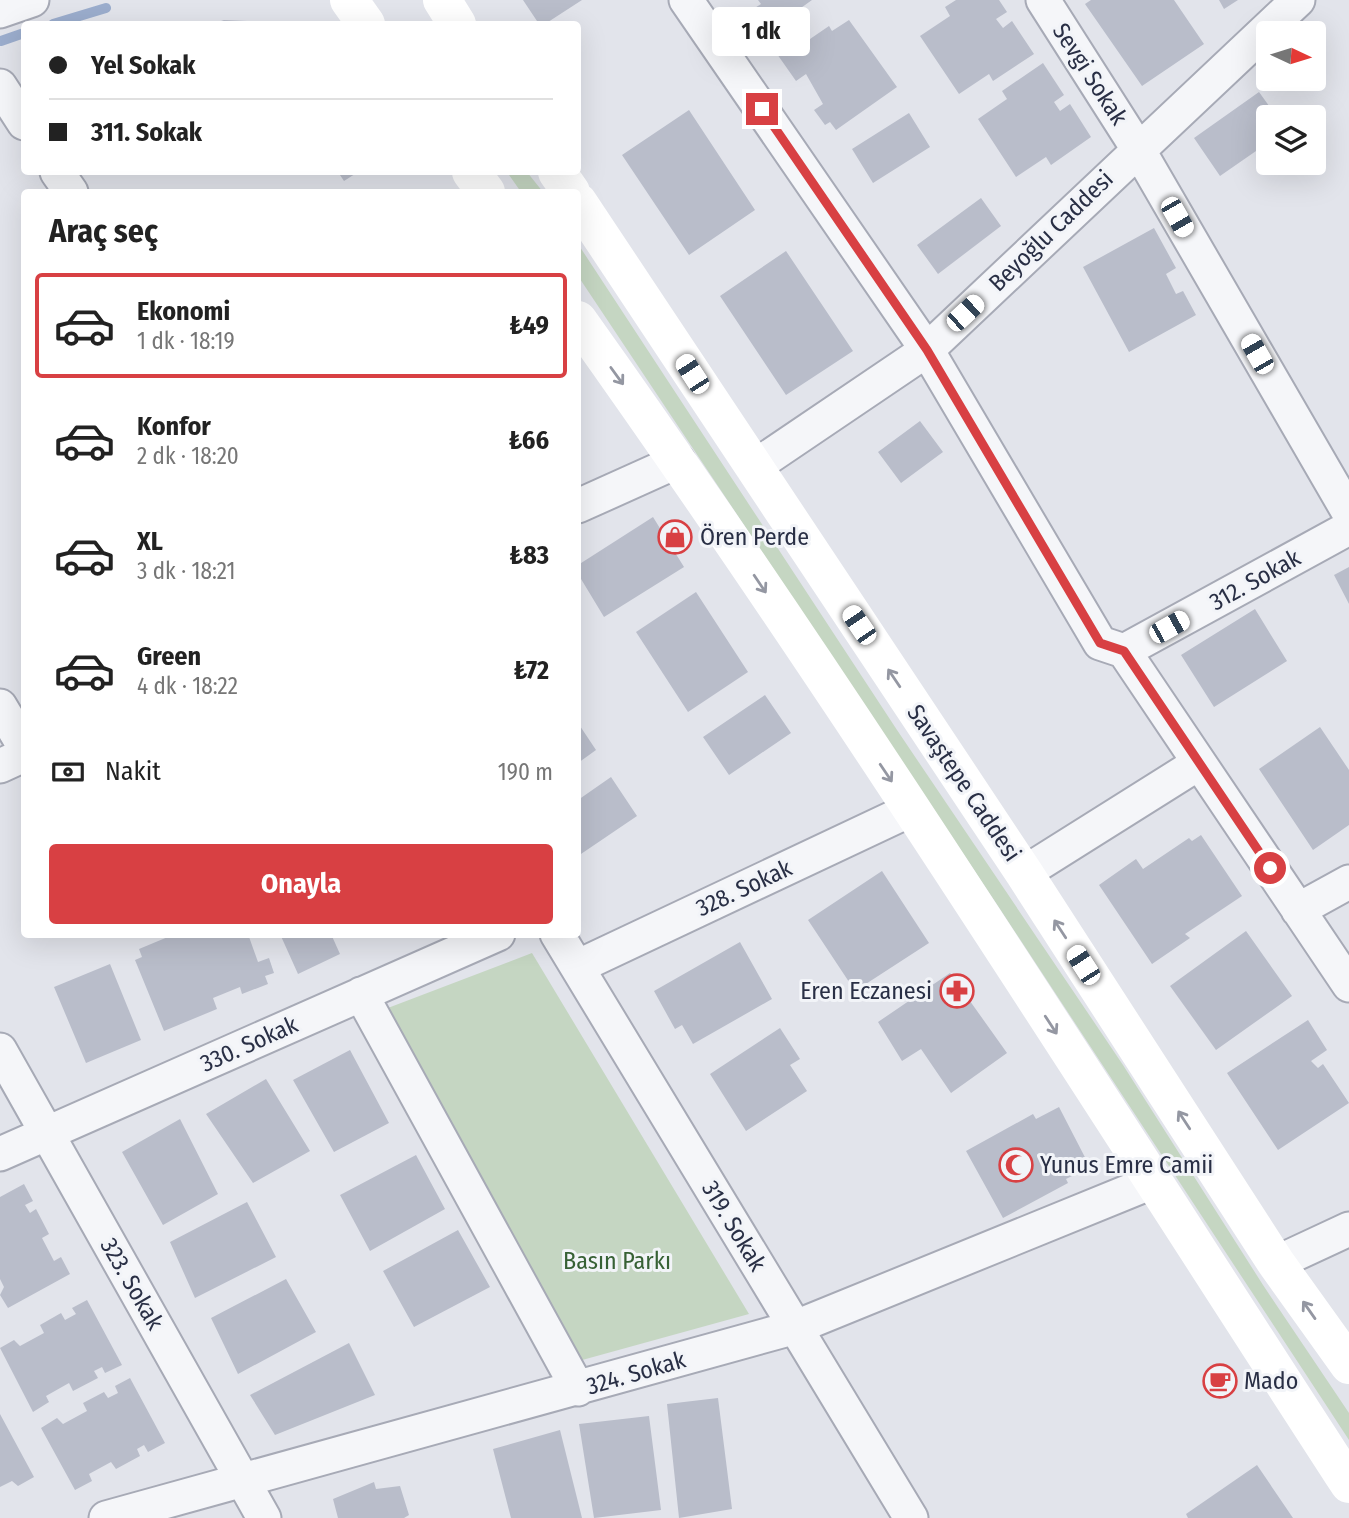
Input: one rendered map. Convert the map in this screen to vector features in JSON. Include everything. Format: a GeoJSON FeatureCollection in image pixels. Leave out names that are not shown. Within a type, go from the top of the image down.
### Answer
{"type":"FeatureCollection","features":[{"type":"Feature","properties":{"kind":"main road"},"geometry":{"type":"LineString","coordinates":[[349,0],[364,21]]}},
{"type":"Feature","properties":{"kind":"main road"},"geometry":{"type":"LineString","coordinates":[[442,0],[455,21]]}},
{"type":"Feature","properties":{"kind":"main road","name":"Savaştepe Caddesi"},"geometry":{"type":"LineString","coordinates":[[581,207],[1024,873],[1276,1263],[1349,1365]]}},
{"type":"Feature","properties":{"kind":"main road"},"geometry":{"type":"LineString","coordinates":[[581,324],[678,461],[910,810],[1349,1484]]}},
{"type":"Feature","properties":{"kind":"main road"},"geometry":{"type":"LineString","coordinates":[[1325,1448],[1349,1508]]}},
{"type":"Feature","properties":{"kind":"street"},"geometry":{"type":"LineString","coordinates":[[0,11],[32,0]]}},
{"type":"Feature","properties":{"kind":"street"},"geometry":{"type":"LineString","coordinates":[[686,0],[927,350],[1100,643],[1124,651],[1349,985]]}},
{"type":"Feature","properties":{"kind":"street","name":"Sevgi Sokak"},"geometry":{"type":"LineString","coordinates":[[1043,0],[1138,149],[1349,513]]}},
{"type":"Feature","properties":{"kind":"street","name":"Beyoğlu Caddesi"},"geometry":{"type":"LineString","coordinates":[[754,467],[927,350],[1298,0]]}},
{"type":"Feature","properties":{"kind":"street"},"geometry":{"type":"LineString","coordinates":[[0,86],[21,118]]}},
{"type":"Feature","properties":{"kind":"street"},"geometry":{"type":"LineString","coordinates":[[581,505],[678,461]]}},
{"type":"Feature","properties":{"kind":"street","name":"312. Sokak"},"geometry":{"type":"LineString","coordinates":[[1124,651],[1349,528]]}},
{"type":"Feature","properties":{"kind":"street"},"geometry":{"type":"LineString","coordinates":[[0,706],[21,741]]}},
{"type":"Feature","properties":{"kind":"street"},"geometry":{"type":"LineString","coordinates":[[0,766],[21,756]]}},
{"type":"Feature","properties":{"kind":"street"},"geometry":{"type":"LineString","coordinates":[[1024,873],[1199,763]]}},
{"type":"Feature","properties":{"kind":"street","name":"328. Sokak"},"geometry":{"type":"LineString","coordinates":[[577,967],[910,810]]}},
{"type":"Feature","properties":{"kind":"street"},"geometry":{"type":"LineString","coordinates":[[1298,910],[1349,882]]}},
{"type":"Feature","properties":{"kind":"street","name":"330. Sokak"},"geometry":{"type":"LineString","coordinates":[[0,1154],[489,938]]}},
{"type":"Feature","properties":{"kind":"street","name":"319. Sokak"},"geometry":{"type":"LineString","coordinates":[[559,938],[911,1518]]}},
{"type":"Feature","properties":{"kind":"street"},"geometry":{"type":"LineString","coordinates":[[361,994],[579,1389]]}},
{"type":"Feature","properties":{"kind":"street","name":"323. Sokak"},"geometry":{"type":"LineString","coordinates":[[0,1051],[264,1518]]}},
{"type":"Feature","properties":{"kind":"street","name":"324. Sokak"},"geometry":{"type":"LineString","coordinates":[[106,1518],[245,1482],[796,1327],[1152,1182]]}},
{"type":"Feature","properties":{"kind":"street"},"geometry":{"type":"LineString","coordinates":[[1276,1263],[1349,1229]]}},
{"type":"Feature","properties":{"kind":"green space"},"geometry":{"type":"Polygon","coordinates":[[[509,175],[529,175],[541,189],[519,189],[509,175]]]}},
{"type":"Feature","properties":{"kind":"green space"},"geometry":{"type":"Polygon","coordinates":[[[581,249],[897,730],[1123,1065],[1263,1285],[1349,1413],[1349,1440],[1000,909],[581,280],[581,249]]]}},
{"type":"Feature","properties":{"kind":"green space","name":"Basın Parkı"},"geometry":{"type":"Polygon","coordinates":[[[532,953],[749,1314],[575,1362],[380,1011],[532,953]]]}},
{"type":"Feature","properties":{"kind":"building"},"geometry":{"type":"Polygon","coordinates":[[[523,0],[582,0],[550,21],[537,21],[523,0]]]}},
{"type":"Feature","properties":{"kind":"building"},"geometry":{"type":"Polygon","coordinates":[[[758,0],[812,0],[763,35],[747,13],[761,4],[758,0]]]}},
{"type":"Feature","properties":{"kind":"building"},"geometry":{"type":"Polygon","coordinates":[[[956,0],[999,0],[1007,12],[996,19],[1003,28],[1012,21],[1034,54],[993,81],[989,74],[959,94],[920,36],[950,16],[945,7],[956,0]]]}},
{"type":"Feature","properties":{"kind":"building"},"geometry":{"type":"Polygon","coordinates":[[[1091,0],[1174,0],[1204,44],[1142,86],[1085,4],[1091,0]]]}},
{"type":"Feature","properties":{"kind":"building"},"geometry":{"type":"Polygon","coordinates":[[[1219,0],[1238,0],[1224,9],[1219,0]]]}},
{"type":"Feature","properties":{"kind":"building"},"geometry":{"type":"Polygon","coordinates":[[[849,20],[897,87],[836,130],[830,122],[825,125],[814,110],[823,104],[806,74],[796,81],[777,54],[787,47],[791,52],[829,26],[832,31],[849,20]]]}},
{"type":"Feature","properties":{"kind":"building"},"geometry":{"type":"Polygon","coordinates":[[[1043,63],[1064,95],[1054,102],[1060,111],[1070,104],[1091,137],[1051,165],[1046,157],[1016,177],[978,119],[1007,99],[1002,91],[1043,63]]]}},
{"type":"Feature","properties":{"kind":"building"},"geometry":{"type":"Polygon","coordinates":[[[1259,92],[1268,105],[1256,105],[1256,151],[1220,176],[1194,138],[1259,92]]]}},
{"type":"Feature","properties":{"kind":"building"},"geometry":{"type":"Polygon","coordinates":[[[689,110],[755,210],[689,255],[622,155],[689,110]]]}},
{"type":"Feature","properties":{"kind":"building"},"geometry":{"type":"Polygon","coordinates":[[[909,113],[930,147],[873,183],[852,149],[909,113]]]}},
{"type":"Feature","properties":{"kind":"building"},"geometry":{"type":"Polygon","coordinates":[[[340,175],[353,175],[344,181],[340,175]]]}},
{"type":"Feature","properties":{"kind":"building"},"geometry":{"type":"Polygon","coordinates":[[[981,198],[1001,226],[938,274],[917,245],[981,198]]]}},
{"type":"Feature","properties":{"kind":"building"},"geometry":{"type":"Polygon","coordinates":[[[1154,228],[1176,268],[1166,274],[1176,294],[1183,291],[1196,315],[1129,352],[1083,267],[1154,228]]]}},
{"type":"Feature","properties":{"kind":"building"},"geometry":{"type":"Polygon","coordinates":[[[786,251],[853,351],[786,395],[720,296],[786,251]]]}},
{"type":"Feature","properties":{"kind":"building"},"geometry":{"type":"Polygon","coordinates":[[[920,421],[943,452],[901,483],[878,452],[920,421]]]}},
{"type":"Feature","properties":{"kind":"building"},"geometry":{"type":"Polygon","coordinates":[[[653,517],[684,567],[604,617],[581,579],[581,563],[653,517]]]}},
{"type":"Feature","properties":{"kind":"building"},"geometry":{"type":"Polygon","coordinates":[[[1349,567],[1349,604],[1334,575],[1349,567]]]}},
{"type":"Feature","properties":{"kind":"building"},"geometry":{"type":"Polygon","coordinates":[[[696,592],[748,672],[688,712],[636,632],[696,592]]]}},
{"type":"Feature","properties":{"kind":"building"},"geometry":{"type":"Polygon","coordinates":[[[1255,609],[1287,661],[1214,707],[1181,655],[1255,609]]]}},
{"type":"Feature","properties":{"kind":"building"},"geometry":{"type":"Polygon","coordinates":[[[765,695],[791,733],[729,775],[703,737],[765,695]]]}},
{"type":"Feature","properties":{"kind":"building"},"geometry":{"type":"Polygon","coordinates":[[[1320,727],[1349,770],[1349,825],[1313,850],[1259,769],[1320,727]]]}},
{"type":"Feature","properties":{"kind":"building"},"geometry":{"type":"Polygon","coordinates":[[[581,728],[596,750],[581,761],[581,728]]]}},
{"type":"Feature","properties":{"kind":"building"},"geometry":{"type":"Polygon","coordinates":[[[611,777],[637,816],[581,854],[581,798],[611,777]]]}},
{"type":"Feature","properties":{"kind":"building"},"geometry":{"type":"Polygon","coordinates":[[[1201,835],[1242,896],[1185,934],[1190,938],[1152,964],[1099,885],[1136,859],[1143,869],[1189,838],[1192,841],[1201,835]]]}},
{"type":"Feature","properties":{"kind":"building"},"geometry":{"type":"Polygon","coordinates":[[[882,871],[929,943],[855,991],[808,920],[882,871]]]}},
{"type":"Feature","properties":{"kind":"building"},"geometry":{"type":"Polygon","coordinates":[[[1246,931],[1292,996],[1216,1050],[1170,986],[1246,931]]]}},
{"type":"Feature","properties":{"kind":"building"},"geometry":{"type":"Polygon","coordinates":[[[165,938],[249,938],[258,962],[269,958],[274,973],[265,976],[268,984],[242,994],[240,987],[213,998],[217,1009],[164,1031],[135,960],[142,957],[139,949],[165,938]]]}},
{"type":"Feature","properties":{"kind":"building"},"geometry":{"type":"Polygon","coordinates":[[[282,938],[333,938],[340,954],[298,974],[282,938]]]}},
{"type":"Feature","properties":{"kind":"building"},"geometry":{"type":"Polygon","coordinates":[[[740,942],[772,999],[693,1044],[682,1025],[675,1029],[654,991],[740,942]]]}},
{"type":"Feature","properties":{"kind":"building"},"geometry":{"type":"Polygon","coordinates":[[[110,964],[141,1040],[86,1063],[54,987],[110,964]]]}},
{"type":"Feature","properties":{"kind":"building"},"geometry":{"type":"Polygon","coordinates":[[[950,973],[1007,1053],[951,1093],[921,1049],[902,1061],[878,1022],[950,973]]]}},
{"type":"Feature","properties":{"kind":"building"},"geometry":{"type":"Polygon","coordinates":[[[1308,1020],[1327,1050],[1311,1061],[1318,1068],[1323,1064],[1349,1103],[1278,1150],[1227,1073],[1308,1020]]]}},
{"type":"Feature","properties":{"kind":"building"},"geometry":{"type":"Polygon","coordinates":[[[780,1028],[800,1059],[790,1065],[807,1091],[746,1131],[710,1074],[780,1028]]]}},
{"type":"Feature","properties":{"kind":"building"},"geometry":{"type":"Polygon","coordinates":[[[350,1050],[389,1123],[334,1152],[293,1080],[350,1050]]]}},
{"type":"Feature","properties":{"kind":"building"},"geometry":{"type":"Polygon","coordinates":[[[266,1079],[310,1151],[253,1183],[206,1114],[266,1079]]]}},
{"type":"Feature","properties":{"kind":"building","name":"Yunus Emre Camii"},"geometry":{"type":"Polygon","coordinates":[[[1059,1107],[1090,1167],[1066,1179],[1068,1183],[1003,1218],[966,1151],[1033,1114],[1036,1119],[1059,1107]]]}},
{"type":"Feature","properties":{"kind":"building"},"geometry":{"type":"Polygon","coordinates":[[[180,1119],[218,1194],[163,1225],[122,1152],[180,1119]]]}},
{"type":"Feature","properties":{"kind":"building"},"geometry":{"type":"Polygon","coordinates":[[[416,1155],[445,1209],[370,1251],[340,1195],[416,1155]]]}},
{"type":"Feature","properties":{"kind":"building"},"geometry":{"type":"Polygon","coordinates":[[[24,1184],[33,1201],[25,1205],[30,1213],[36,1209],[49,1234],[42,1238],[54,1261],[61,1257],[70,1274],[8,1308],[0,1295],[4,1287],[0,1279],[0,1197],[24,1184]]]}},
{"type":"Feature","properties":{"kind":"building"},"geometry":{"type":"Polygon","coordinates":[[[247,1202],[276,1257],[195,1298],[170,1242],[247,1202]]]}},
{"type":"Feature","properties":{"kind":"building"},"geometry":{"type":"Polygon","coordinates":[[[458,1230],[490,1287],[414,1327],[383,1271],[458,1230]]]}},
{"type":"Feature","properties":{"kind":"building"},"geometry":{"type":"Polygon","coordinates":[[[286,1279],[316,1332],[238,1374],[211,1318],[286,1279]]]}},
{"type":"Feature","properties":{"kind":"building"},"geometry":{"type":"Polygon","coordinates":[[[87,1300],[122,1365],[105,1373],[102,1367],[94,1371],[98,1378],[73,1391],[69,1383],[46,1396],[49,1402],[33,1412],[0,1348],[14,1340],[20,1346],[44,1333],[40,1325],[61,1313],[65,1320],[76,1314],[72,1308],[87,1300]]]}},
{"type":"Feature","properties":{"kind":"building"},"geometry":{"type":"Polygon","coordinates":[[[349,1343],[375,1395],[275,1435],[250,1395],[349,1343]]]}},
{"type":"Feature","properties":{"kind":"building"},"geometry":{"type":"Polygon","coordinates":[[[130,1378],[165,1443],[148,1452],[144,1445],[137,1449],[140,1456],[116,1469],[111,1462],[89,1474],[92,1481],[75,1490],[41,1428],[57,1418],[63,1424],[87,1411],[83,1403],[104,1392],[108,1398],[118,1393],[115,1386],[130,1378]]]}},
{"type":"Feature","properties":{"kind":"building"},"geometry":{"type":"Polygon","coordinates":[[[718,1398],[732,1509],[679,1518],[667,1404],[718,1398]]]}},
{"type":"Feature","properties":{"kind":"building"},"geometry":{"type":"Polygon","coordinates":[[[0,1414],[34,1477],[18,1486],[12,1481],[0,1487],[0,1414]]]}},
{"type":"Feature","properties":{"kind":"building"},"geometry":{"type":"Polygon","coordinates":[[[649,1416],[661,1510],[594,1518],[579,1424],[649,1416]]]}},
{"type":"Feature","properties":{"kind":"building"},"geometry":{"type":"Polygon","coordinates":[[[560,1430],[582,1518],[511,1518],[493,1449],[560,1430]]]}},
{"type":"Feature","properties":{"kind":"building"},"geometry":{"type":"Polygon","coordinates":[[[1257,1465],[1293,1518],[1188,1518],[1186,1514],[1257,1465]]]}},
{"type":"Feature","properties":{"kind":"building"},"geometry":{"type":"Polygon","coordinates":[[[374,1482],[376,1489],[400,1486],[409,1515],[404,1518],[338,1518],[333,1499],[374,1482]]]}},
{"type":"Feature","properties":{"kind":"waterway"},"geometry":{"type":"LineString","coordinates":[[63,21],[106,8]]}},
{"type":"Feature","properties":{"kind":"waterway"},"geometry":{"type":"LineString","coordinates":[[1,41],[21,34]]}},
{"type":"Feature","properties":{"kind":"place","name":"Ören Perde"},"geometry":{"type":"Point","coordinates":[675,537]}},
{"type":"Feature","properties":{"kind":"place","name":"Eren Eczanesi"},"geometry":{"type":"Point","coordinates":[957,991]}},
{"type":"Feature","properties":{"kind":"place","name":"Yunus Emre Camii"},"geometry":{"type":"Point","coordinates":[1016,1165]}},
{"type":"Feature","properties":{"kind":"place","name":"Mado"},"geometry":{"type":"Point","coordinates":[1220,1381]}},
{"type":"Feature","properties":{"kind":"route"},"geometry":{"type":"LineString","coordinates":[[762,109],[927,350],[1100,643],[1124,651],[1270,868]]}}]}
